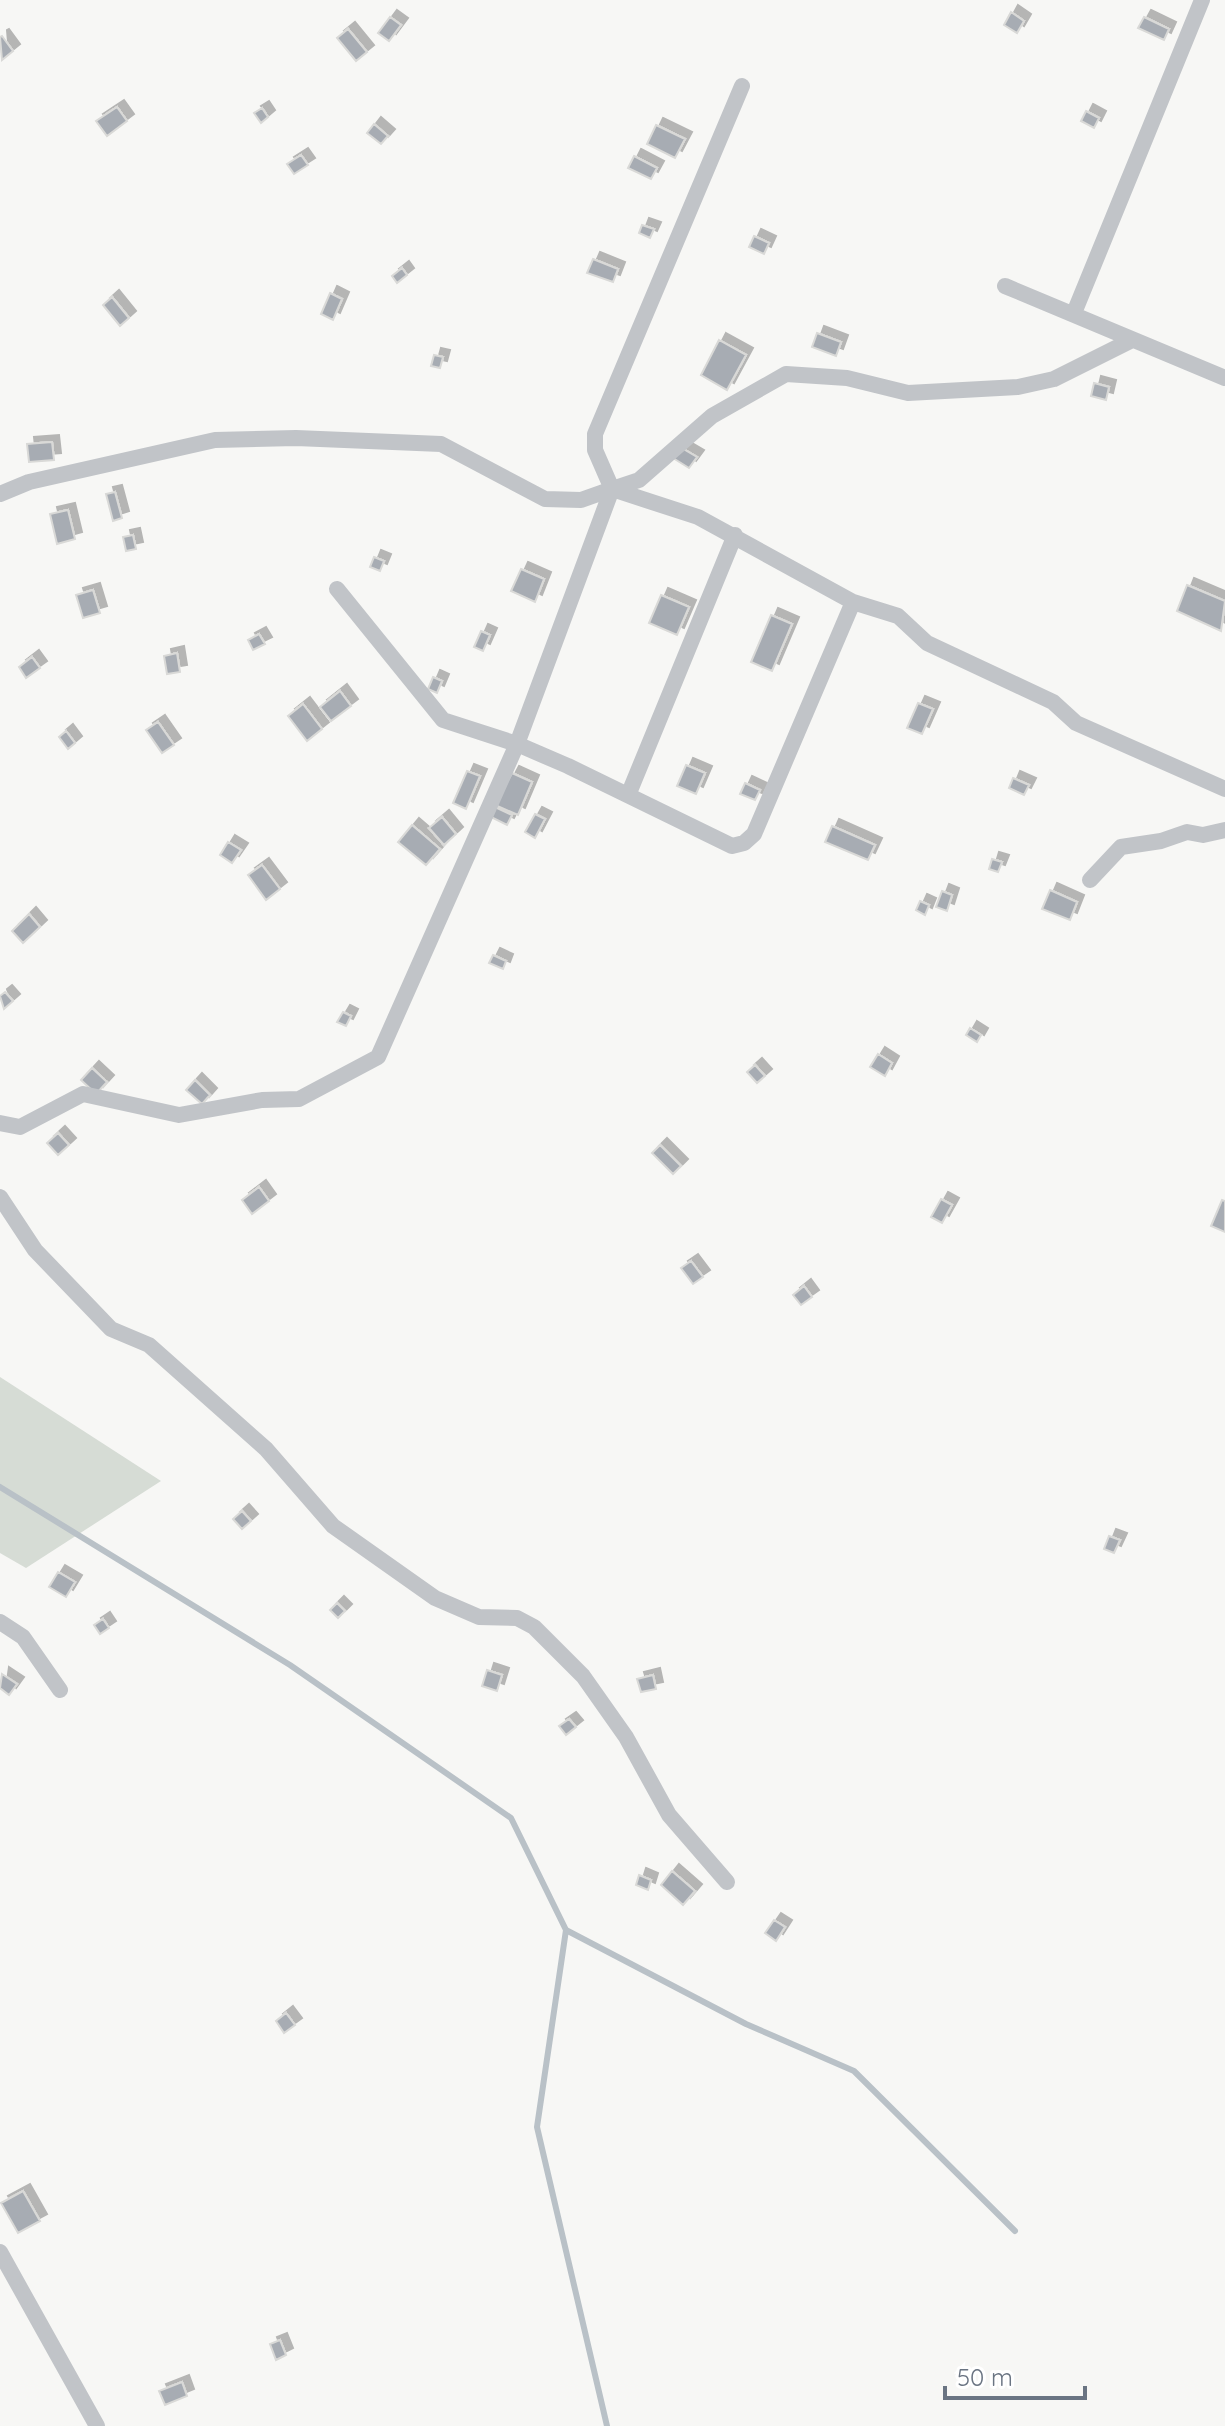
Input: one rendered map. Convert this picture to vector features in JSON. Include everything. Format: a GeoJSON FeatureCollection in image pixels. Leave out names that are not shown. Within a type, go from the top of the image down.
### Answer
{"type":"FeatureCollection","features":[{"type":"Feature","properties":{"kind":"street"},"geometry":{"type":"LineString","coordinates":[[1074,313],[1202,0]]}},
{"type":"Feature","properties":{"kind":"street"},"geometry":{"type":"LineString","coordinates":[[0,1123],[20,1127],[83,1094],[179,1115],[262,1100],[281,1102],[308,1097],[368,1064],[385,1047],[517,744],[612,489],[595,450],[595,434],[742,86]]}},
{"type":"Feature","properties":{"kind":"street"},"geometry":{"type":"LineString","coordinates":[[1005,286],[1225,378]]}},
{"type":"Feature","properties":{"kind":"street"},"geometry":{"type":"LineString","coordinates":[[0,494],[29,482],[215,440],[296,438],[441,444],[534,493],[556,501],[581,500],[639,480],[712,416],[786,374],[847,378],[908,393],[1018,387],[1054,379],[1132,340]]}},
{"type":"Feature","properties":{"kind":"street"},"geometry":{"type":"LineString","coordinates":[[612,489],[698,517],[735,535],[853,602],[898,616],[927,643],[1053,702],[1085,727],[1225,789]]}},
{"type":"Feature","properties":{"kind":"street"},"geometry":{"type":"LineString","coordinates":[[629,793],[735,535]]}},
{"type":"Feature","properties":{"kind":"street"},"geometry":{"type":"LineString","coordinates":[[337,589],[443,720],[517,744],[629,793],[732,846],[744,843],[754,834],[853,602]]}},
{"type":"Feature","properties":{"kind":"street"},"geometry":{"type":"LineString","coordinates":[[1090,880],[1121,847],[1161,841],[1187,832],[1203,835],[1225,830]]}},
{"type":"Feature","properties":{"kind":"street"},"geometry":{"type":"LineString","coordinates":[[0,1197],[35,1250],[111,1329],[149,1345],[173,1366],[277,1460],[333,1526],[435,1598],[479,1617],[517,1618],[534,1627],[583,1676],[626,1737],[669,1815],[727,1882]]}},
{"type":"Feature","properties":{"kind":"street"},"geometry":{"type":"LineString","coordinates":[[0,1622],[23,1637],[60,1690]]}},
{"type":"Feature","properties":{"kind":"street"},"geometry":{"type":"LineString","coordinates":[[0,2252],[97,2426]]}},
{"type":"Feature","properties":{"kind":"shaded area"},"geometry":{"type":"Polygon","coordinates":[[[0,1377],[161,1481],[26,1568],[0,1553],[0,1377]]]}},
{"type":"Feature","properties":{"kind":"building"},"geometry":{"type":"Polygon","coordinates":[[[1011,12],[1024,21],[1017,33],[1004,25],[1011,12]]]}},
{"type":"Feature","properties":{"kind":"building"},"geometry":{"type":"Polygon","coordinates":[[[390,17],[401,25],[389,41],[378,33],[390,17]]]}},
{"type":"Feature","properties":{"kind":"building"},"geometry":{"type":"Polygon","coordinates":[[[1144,17],[1169,29],[1164,40],[1138,28],[1144,17]]]}},
{"type":"Feature","properties":{"kind":"building"},"geometry":{"type":"Polygon","coordinates":[[[348,29],[367,52],[356,61],[337,38],[348,29]]]}},
{"type":"Feature","properties":{"kind":"building"},"geometry":{"type":"Polygon","coordinates":[[[0,37],[13,51],[2,60],[0,37]]]}},
{"type":"Feature","properties":{"kind":"building"},"geometry":{"type":"Polygon","coordinates":[[[117,107],[127,121],[107,136],[96,121],[117,107]]]}},
{"type":"Feature","properties":{"kind":"building"},"geometry":{"type":"Polygon","coordinates":[[[262,108],[268,117],[261,123],[254,113],[262,108]]]}},
{"type":"Feature","properties":{"kind":"building"},"geometry":{"type":"Polygon","coordinates":[[[1086,111],[1099,118],[1094,128],[1081,121],[1086,111]]]}},
{"type":"Feature","properties":{"kind":"building"},"geometry":{"type":"Polygon","coordinates":[[[374,124],[388,136],[381,144],[367,133],[374,124]]]}},
{"type":"Feature","properties":{"kind":"building"},"geometry":{"type":"Polygon","coordinates":[[[656,125],[685,139],[675,158],[647,144],[656,125]]]}},
{"type":"Feature","properties":{"kind":"building"},"geometry":{"type":"Polygon","coordinates":[[[301,155],[308,165],[294,174],[287,164],[301,155]]]}},
{"type":"Feature","properties":{"kind":"building"},"geometry":{"type":"Polygon","coordinates":[[[634,156],[657,168],[651,179],[628,168],[634,156]]]}},
{"type":"Feature","properties":{"kind":"building"},"geometry":{"type":"Polygon","coordinates":[[[642,225],[654,229],[650,238],[639,233],[642,225]]]}},
{"type":"Feature","properties":{"kind":"building"},"geometry":{"type":"Polygon","coordinates":[[[754,236],[769,243],[764,254],[749,247],[754,236]]]}},
{"type":"Feature","properties":{"kind":"building"},"geometry":{"type":"Polygon","coordinates":[[[593,259],[618,269],[613,282],[587,273],[593,259]]]}},
{"type":"Feature","properties":{"kind":"building"},"geometry":{"type":"Polygon","coordinates":[[[402,268],[407,275],[397,283],[392,276],[402,268]]]}},
{"type":"Feature","properties":{"kind":"building"},"geometry":{"type":"Polygon","coordinates":[[[330,293],[342,299],[333,320],[321,314],[330,293]]]}},
{"type":"Feature","properties":{"kind":"building"},"geometry":{"type":"Polygon","coordinates":[[[112,297],[129,318],[120,326],[103,305],[112,297]]]}},
{"type":"Feature","properties":{"kind":"building"},"geometry":{"type":"Polygon","coordinates":[[[817,333],[841,342],[836,356],[812,347],[817,333]]]}},
{"type":"Feature","properties":{"kind":"building"},"geometry":{"type":"Polygon","coordinates":[[[719,340],[746,355],[727,390],[701,375],[719,340]]]}},
{"type":"Feature","properties":{"kind":"building"},"geometry":{"type":"Polygon","coordinates":[[[434,355],[443,357],[440,368],[431,366],[434,355]]]}},
{"type":"Feature","properties":{"kind":"building"},"geometry":{"type":"Polygon","coordinates":[[[1094,383],[1109,387],[1106,400],[1091,396],[1094,383]]]}},
{"type":"Feature","properties":{"kind":"building"},"geometry":{"type":"Polygon","coordinates":[[[52,442],[54,460],[29,462],[27,444],[52,442]]]}},
{"type":"Feature","properties":{"kind":"building"},"geometry":{"type":"Polygon","coordinates":[[[680,447],[697,457],[689,468],[673,458],[680,447]]]}},
{"type":"Feature","properties":{"kind":"building"},"geometry":{"type":"Polygon","coordinates":[[[115,492],[122,518],[113,521],[106,494],[115,492]]]}},
{"type":"Feature","properties":{"kind":"building"},"geometry":{"type":"Polygon","coordinates":[[[68,510],[75,539],[57,544],[50,514],[68,510]]]}},
{"type":"Feature","properties":{"kind":"building"},"geometry":{"type":"Polygon","coordinates":[[[133,535],[136,549],[126,551],[123,537],[133,535]]]}},
{"type":"Feature","properties":{"kind":"building"},"geometry":{"type":"Polygon","coordinates":[[[374,557],[384,561],[380,571],[370,567],[374,557]]]}},
{"type":"Feature","properties":{"kind":"building"},"geometry":{"type":"Polygon","coordinates":[[[521,569],[544,579],[535,602],[511,591],[521,569]]]}},
{"type":"Feature","properties":{"kind":"building"},"geometry":{"type":"Polygon","coordinates":[[[1187,585],[1225,601],[1221,631],[1177,611],[1187,585]]]}},
{"type":"Feature","properties":{"kind":"building"},"geometry":{"type":"Polygon","coordinates":[[[93,590],[100,613],[83,618],[76,595],[93,590]]]}},
{"type":"Feature","properties":{"kind":"building"},"geometry":{"type":"Polygon","coordinates":[[[661,595],[689,607],[677,635],[649,623],[661,595]]]}},
{"type":"Feature","properties":{"kind":"building"},"geometry":{"type":"Polygon","coordinates":[[[771,615],[792,624],[772,671],[751,662],[771,615]]]}},
{"type":"Feature","properties":{"kind":"building"},"geometry":{"type":"Polygon","coordinates":[[[481,631],[490,635],[483,651],[474,647],[481,631]]]}},
{"type":"Feature","properties":{"kind":"building"},"geometry":{"type":"Polygon","coordinates":[[[259,634],[265,644],[253,650],[248,640],[259,634]]]}},
{"type":"Feature","properties":{"kind":"building"},"geometry":{"type":"Polygon","coordinates":[[[177,653],[180,672],[167,674],[164,656],[177,653]]]}},
{"type":"Feature","properties":{"kind":"building"},"geometry":{"type":"Polygon","coordinates":[[[32,657],[40,668],[26,678],[19,667],[32,657]]]}},
{"type":"Feature","properties":{"kind":"building"},"geometry":{"type":"Polygon","coordinates":[[[433,677],[442,681],[437,693],[428,689],[433,677]]]}},
{"type":"Feature","properties":{"kind":"building"},"geometry":{"type":"Polygon","coordinates":[[[340,691],[351,706],[331,721],[320,707],[340,691]]]}},
{"type":"Feature","properties":{"kind":"building"},"geometry":{"type":"Polygon","coordinates":[[[918,703],[933,709],[922,734],[907,728],[918,703]]]}},
{"type":"Feature","properties":{"kind":"building"},"geometry":{"type":"Polygon","coordinates":[[[303,704],[322,729],[307,741],[288,716],[303,704]]]}},
{"type":"Feature","properties":{"kind":"building"},"geometry":{"type":"Polygon","coordinates":[[[158,722],[174,745],[162,753],[146,730],[158,722]]]}},
{"type":"Feature","properties":{"kind":"building"},"geometry":{"type":"Polygon","coordinates":[[[66,731],[75,743],[68,749],[59,737],[66,731]]]}},
{"type":"Feature","properties":{"kind":"building"},"geometry":{"type":"Polygon","coordinates":[[[686,765],[705,773],[696,794],[677,786],[686,765]]]}},
{"type":"Feature","properties":{"kind":"building"},"geometry":{"type":"Polygon","coordinates":[[[467,771],[480,776],[466,809],[453,803],[467,771]]]}},
{"type":"Feature","properties":{"kind":"building"},"geometry":{"type":"Polygon","coordinates":[[[512,773],[532,782],[518,815],[495,805],[512,773]]]}},
{"type":"Feature","properties":{"kind":"building"},"geometry":{"type":"Polygon","coordinates":[[[1013,778],[1029,785],[1024,795],[1009,788],[1013,778]]]}},
{"type":"Feature","properties":{"kind":"building"},"geometry":{"type":"Polygon","coordinates":[[[745,783],[760,790],[755,800],[740,794],[745,783]]]}},
{"type":"Feature","properties":{"kind":"building"},"geometry":{"type":"Polygon","coordinates":[[[495,807],[512,815],[507,825],[491,817],[495,807]]]}},
{"type":"Feature","properties":{"kind":"building"},"geometry":{"type":"Polygon","coordinates":[[[535,814],[545,819],[535,838],[525,832],[535,814]]]}},
{"type":"Feature","properties":{"kind":"building"},"geometry":{"type":"Polygon","coordinates":[[[442,817],[456,834],[444,845],[429,828],[442,817]]]}},
{"type":"Feature","properties":{"kind":"building"},"geometry":{"type":"Polygon","coordinates":[[[412,825],[440,849],[426,865],[398,842],[412,825]]]}},
{"type":"Feature","properties":{"kind":"building"},"geometry":{"type":"Polygon","coordinates":[[[832,826],[875,845],[868,860],[825,842],[832,826]]]}},
{"type":"Feature","properties":{"kind":"building"},"geometry":{"type":"Polygon","coordinates":[[[228,842],[241,850],[232,863],[220,855],[228,842]]]}},
{"type":"Feature","properties":{"kind":"building"},"geometry":{"type":"Polygon","coordinates":[[[992,859],[1002,862],[998,872],[989,869],[992,859]]]}},
{"type":"Feature","properties":{"kind":"building"},"geometry":{"type":"Polygon","coordinates":[[[262,865],[280,889],[266,900],[248,875],[262,865]]]}},
{"type":"Feature","properties":{"kind":"building"},"geometry":{"type":"Polygon","coordinates":[[[1050,890],[1077,902],[1070,920],[1042,909],[1050,890]]]}},
{"type":"Feature","properties":{"kind":"building"},"geometry":{"type":"Polygon","coordinates":[[[942,891],[952,895],[947,911],[936,907],[942,891]]]}},
{"type":"Feature","properties":{"kind":"building"},"geometry":{"type":"Polygon","coordinates":[[[920,901],[929,905],[925,915],[916,910],[920,901]]]}},
{"type":"Feature","properties":{"kind":"building"},"geometry":{"type":"Polygon","coordinates":[[[29,914],[40,927],[23,943],[12,931],[29,914]]]}},
{"type":"Feature","properties":{"kind":"building"},"geometry":{"type":"Polygon","coordinates":[[[493,955],[506,961],[503,969],[489,963],[493,955]]]}},
{"type":"Feature","properties":{"kind":"building"},"geometry":{"type":"Polygon","coordinates":[[[5,992],[13,1001],[4,1009],[0,996],[5,992]]]}},
{"type":"Feature","properties":{"kind":"building"},"geometry":{"type":"Polygon","coordinates":[[[343,1012],[351,1016],[346,1026],[337,1022],[343,1012]]]}},
{"type":"Feature","properties":{"kind":"building"},"geometry":{"type":"Polygon","coordinates":[[[970,1028],[981,1035],[977,1042],[966,1035],[970,1028]]]}},
{"type":"Feature","properties":{"kind":"building"},"geometry":{"type":"Polygon","coordinates":[[[878,1054],[892,1063],[885,1076],[870,1067],[878,1054]]]}},
{"type":"Feature","properties":{"kind":"building"},"geometry":{"type":"Polygon","coordinates":[[[755,1065],[765,1076],[757,1083],[747,1072],[755,1065]]]}},
{"type":"Feature","properties":{"kind":"building"},"geometry":{"type":"Polygon","coordinates":[[[92,1068],[107,1082],[96,1094],[81,1080],[92,1068]]]}},
{"type":"Feature","properties":{"kind":"building"},"geometry":{"type":"Polygon","coordinates":[[[195,1080],[210,1095],[202,1104],[186,1090],[195,1080]]]}},
{"type":"Feature","properties":{"kind":"building"},"geometry":{"type":"Polygon","coordinates":[[[58,1133],[69,1145],[58,1155],[47,1143],[58,1133]]]}},
{"type":"Feature","properties":{"kind":"building"},"geometry":{"type":"Polygon","coordinates":[[[660,1145],[681,1166],[673,1174],[652,1153],[660,1145]]]}},
{"type":"Feature","properties":{"kind":"building"},"geometry":{"type":"Polygon","coordinates":[[[259,1187],[269,1201],[252,1214],[242,1200],[259,1187]]]}},
{"type":"Feature","properties":{"kind":"building"},"geometry":{"type":"Polygon","coordinates":[[[941,1199],[952,1205],[942,1223],[931,1217],[941,1199]]]}},
{"type":"Feature","properties":{"kind":"building"},"geometry":{"type":"Polygon","coordinates":[[[1222,1200],[1225,1201],[1225,1232],[1211,1226],[1222,1200]]]}},
{"type":"Feature","properties":{"kind":"building"},"geometry":{"type":"Polygon","coordinates":[[[691,1261],[703,1277],[693,1284],[681,1268],[691,1261]]]}},
{"type":"Feature","properties":{"kind":"building"},"geometry":{"type":"Polygon","coordinates":[[[804,1286],[812,1297],[801,1305],[793,1295],[804,1286]]]}},
{"type":"Feature","properties":{"kind":"building"},"geometry":{"type":"Polygon","coordinates":[[[242,1511],[251,1521],[242,1529],[233,1519],[242,1511]]]}},
{"type":"Feature","properties":{"kind":"building"},"geometry":{"type":"Polygon","coordinates":[[[1109,1536],[1120,1540],[1114,1553],[1104,1549],[1109,1536]]]}},
{"type":"Feature","properties":{"kind":"building"},"geometry":{"type":"Polygon","coordinates":[[[58,1572],[75,1582],[66,1597],[49,1587],[58,1572]]]}},
{"type":"Feature","properties":{"kind":"building"},"geometry":{"type":"Polygon","coordinates":[[[337,1603],[345,1611],[338,1618],[330,1610],[337,1603]]]}},
{"type":"Feature","properties":{"kind":"building"},"geometry":{"type":"Polygon","coordinates":[[[103,1619],[109,1628],[100,1634],[94,1625],[103,1619]]]}},
{"type":"Feature","properties":{"kind":"building"},"geometry":{"type":"Polygon","coordinates":[[[487,1670],[502,1675],[497,1691],[482,1686],[487,1670]]]}},
{"type":"Feature","properties":{"kind":"building"},"geometry":{"type":"Polygon","coordinates":[[[2,1674],[17,1684],[9,1695],[0,1688],[2,1674]]]}},
{"type":"Feature","properties":{"kind":"building"},"geometry":{"type":"Polygon","coordinates":[[[653,1675],[656,1689],[641,1692],[637,1679],[653,1675]]]}},
{"type":"Feature","properties":{"kind":"building"},"geometry":{"type":"Polygon","coordinates":[[[569,1719],[576,1727],[566,1735],[559,1726],[569,1719]]]}},
{"type":"Feature","properties":{"kind":"building"},"geometry":{"type":"Polygon","coordinates":[[[672,1871],[695,1891],[683,1905],[661,1885],[672,1871]]]}},
{"type":"Feature","properties":{"kind":"building"},"geometry":{"type":"Polygon","coordinates":[[[639,1875],[651,1880],[648,1890],[636,1885],[639,1875]]]}},
{"type":"Feature","properties":{"kind":"building"},"geometry":{"type":"Polygon","coordinates":[[[774,1920],[785,1927],[776,1941],[765,1933],[774,1920]]]}},
{"type":"Feature","properties":{"kind":"building"},"geometry":{"type":"Polygon","coordinates":[[[286,2013],[295,2025],[284,2033],[276,2021],[286,2013]]]}},
{"type":"Feature","properties":{"kind":"building"},"geometry":{"type":"Polygon","coordinates":[[[23,2191],[40,2221],[18,2233],[1,2203],[23,2191]]]}},
{"type":"Feature","properties":{"kind":"building"},"geometry":{"type":"Polygon","coordinates":[[[280,2340],[286,2355],[276,2360],[270,2344],[280,2340]]]}},
{"type":"Feature","properties":{"kind":"building"},"geometry":{"type":"Polygon","coordinates":[[[182,2382],[187,2396],[165,2405],[159,2391],[182,2382]]]}},
{"type":"Feature","properties":{"kind":"waterway"},"geometry":{"type":"LineString","coordinates":[[0,1487],[290,1665],[511,1818],[566,1930],[537,2127],[607,2426]]}},
{"type":"Feature","properties":{"kind":"waterway"},"geometry":{"type":"LineString","coordinates":[[566,1930],[746,2024],[854,2071],[1015,2231]]}}]}
